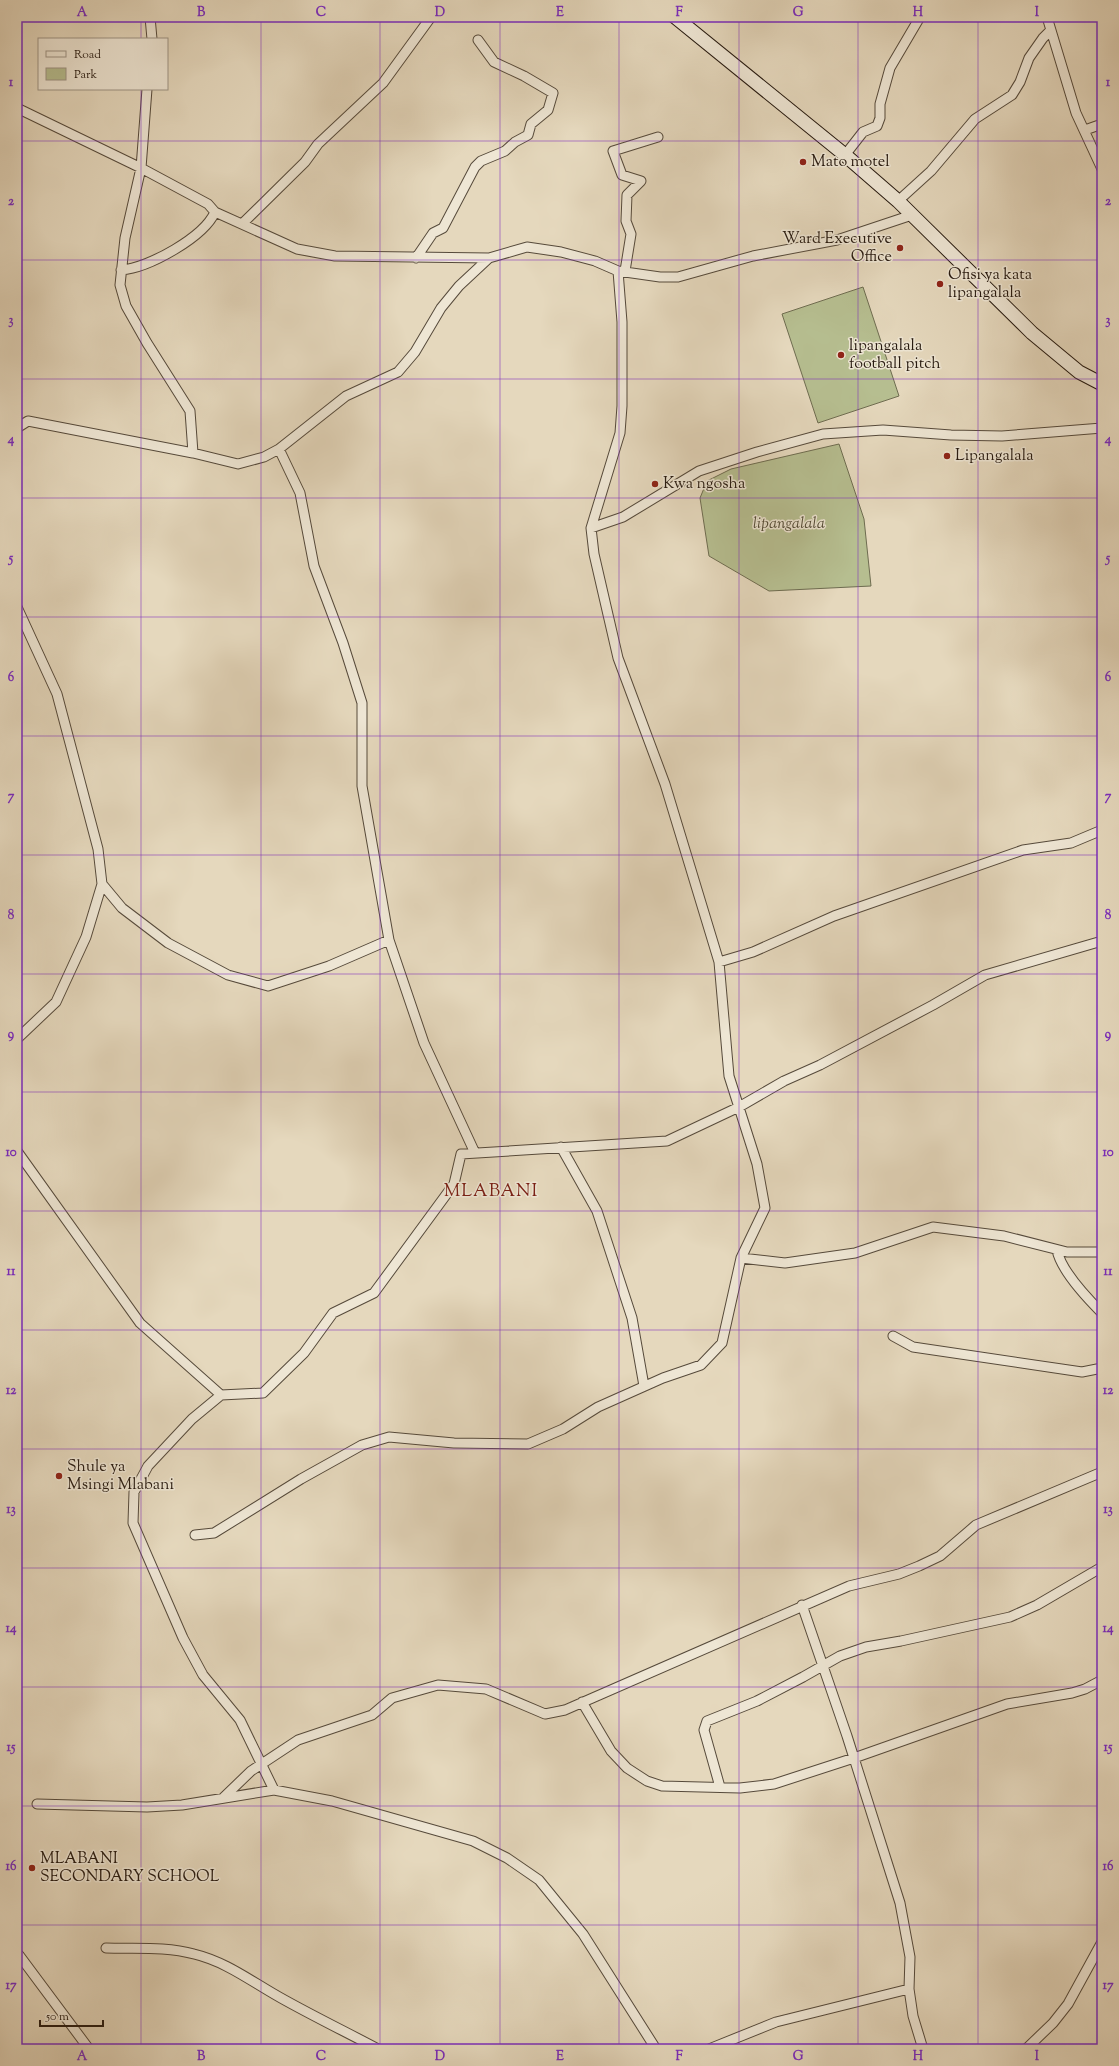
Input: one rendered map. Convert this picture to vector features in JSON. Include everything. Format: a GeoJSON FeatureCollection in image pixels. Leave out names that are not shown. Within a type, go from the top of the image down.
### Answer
{"type":"FeatureCollection","features":[{"type":"Feature","properties":{"kind":"main road"},"geometry":{"type":"LineString","coordinates":[[675,17],[845,155],[898,201],[1032,333],[1079,372],[1102,384]]}},
{"type":"Feature","properties":{"kind":"street"},"geometry":{"type":"LineString","coordinates":[[150,17],[152,38]]}},
{"type":"Feature","properties":{"kind":"street"},"geometry":{"type":"LineString","coordinates":[[242,224],[305,162],[318,144],[383,83],[431,17]]}},
{"type":"Feature","properties":{"kind":"street"},"geometry":{"type":"LineString","coordinates":[[845,155],[863,132],[877,126],[880,118],[880,104],[890,68],[920,17]]}},
{"type":"Feature","properties":{"kind":"street"},"geometry":{"type":"LineString","coordinates":[[1047,17],[1076,113],[1102,169]]}},
{"type":"Feature","properties":{"kind":"street"},"geometry":{"type":"LineString","coordinates":[[898,201],[931,171],[975,119],[1012,95],[1020,82],[1029,58],[1043,38],[1050,31]]}},
{"type":"Feature","properties":{"kind":"street"},"geometry":{"type":"LineString","coordinates":[[416,258],[433,233],[443,228],[475,167],[482,161],[505,151],[515,142],[528,135],[531,124],[548,110],[553,93],[524,76],[494,62],[478,40]]}},
{"type":"Feature","properties":{"kind":"street"},"geometry":{"type":"LineString","coordinates":[[147,90],[141,168],[124,238],[120,286],[126,306],[147,343],[190,411],[192,454]]}},
{"type":"Feature","properties":{"kind":"street"},"geometry":{"type":"LineString","coordinates":[[17,108],[141,168],[208,204],[215,212],[297,249],[335,256],[489,258],[527,248],[561,252],[595,261],[621,271],[660,278],[678,277],[753,256],[837,240],[912,215]]}},
{"type":"Feature","properties":{"kind":"street"},"geometry":{"type":"LineString","coordinates":[[1085,130],[1102,124]]}},
{"type":"Feature","properties":{"kind":"street"},"geometry":{"type":"LineString","coordinates":[[195,1535],[214,1533],[301,1479],[362,1445],[389,1437],[454,1443],[528,1444],[563,1429],[598,1407],[644,1386],[701,1365],[722,1343],[741,1258],[765,1208],[757,1164],[729,1076],[718,962],[665,784],[618,658],[594,554],[591,528],[613,459],[620,426],[623,364],[621,271],[631,234],[626,221],[627,195],[641,182],[622,175],[613,151],[658,137]]}},
{"type":"Feature","properties":{"kind":"street"},"geometry":{"type":"LineString","coordinates":[[121,270],[148,264],[169,253],[189,239],[212,219],[215,212]]}},
{"type":"Feature","properties":{"kind":"street"},"geometry":{"type":"LineString","coordinates":[[17,428],[28,421],[238,464],[264,457],[279,448],[346,396],[398,372],[415,352],[441,308],[459,286],[489,258]]}},
{"type":"Feature","properties":{"kind":"street"},"geometry":{"type":"LineString","coordinates":[[591,528],[623,517],[699,472],[757,452],[823,434],[883,430],[951,435],[1002,436],[1102,428]]}},
{"type":"Feature","properties":{"kind":"street"},"geometry":{"type":"LineString","coordinates":[[279,448],[300,493],[314,566],[343,643],[362,703],[362,786],[389,940],[424,1043],[475,1153]]}},
{"type":"Feature","properties":{"kind":"street"},"geometry":{"type":"LineString","coordinates":[[17,607],[57,694],[98,849],[102,884],[86,937],[56,1002],[17,1039]]}},
{"type":"Feature","properties":{"kind":"street"},"geometry":{"type":"LineString","coordinates":[[718,962],[753,952],[834,916],[1023,850],[1071,843],[1102,830]]}},
{"type":"Feature","properties":{"kind":"street"},"geometry":{"type":"LineString","coordinates":[[102,884],[122,908],[168,943],[228,975],[268,986],[329,966],[389,940]]}},
{"type":"Feature","properties":{"kind":"street"},"geometry":{"type":"LineString","coordinates":[[274,1790],[240,1720],[204,1675],[187,1644],[133,1523],[134,1492],[148,1466],[192,1419],[221,1394],[262,1393],[304,1353],[334,1313],[374,1294],[454,1184],[461,1154],[667,1140],[739,1107],[784,1081],[820,1065],[933,1005],[985,975],[1102,941]]}},
{"type":"Feature","properties":{"kind":"street"},"geometry":{"type":"LineString","coordinates":[[561,1147],[597,1211],[632,1318],[644,1386]]}},
{"type":"Feature","properties":{"kind":"street"},"geometry":{"type":"LineString","coordinates":[[17,1151],[140,1323],[221,1394]]}},
{"type":"Feature","properties":{"kind":"street"},"geometry":{"type":"LineString","coordinates":[[741,1258],[785,1263],[855,1253],[933,1227],[1004,1236],[1067,1252],[1102,1252]]}},
{"type":"Feature","properties":{"kind":"street"},"geometry":{"type":"LineString","coordinates":[[1057,1250],[1059,1260],[1089,1300],[1102,1313]]}},
{"type":"Feature","properties":{"kind":"street"},"geometry":{"type":"LineString","coordinates":[[893,1336],[913,1347],[1082,1372],[1102,1368]]}},
{"type":"Feature","properties":{"kind":"street"},"geometry":{"type":"LineString","coordinates":[[223,1798],[251,1771],[298,1740],[372,1715],[392,1698],[438,1685],[486,1689],[545,1714],[565,1710],[802,1605],[849,1586],[899,1574],[919,1566],[940,1556],[976,1525],[1102,1472]]}},
{"type":"Feature","properties":{"kind":"street"},"geometry":{"type":"LineString","coordinates":[[720,1787],[704,1730],[708,1721],[757,1701],[840,1656],[866,1647],[907,1640],[1010,1617],[1037,1605],[1102,1567]]}},
{"type":"Feature","properties":{"kind":"street"},"geometry":{"type":"LineString","coordinates":[[802,1605],[854,1758],[900,1903],[910,1957],[909,1989],[913,2016],[923,2049]]}},
{"type":"Feature","properties":{"kind":"street"},"geometry":{"type":"LineString","coordinates":[[582,1702],[611,1751],[627,1768],[647,1781],[662,1786],[740,1788],[774,1784],[854,1758],[1007,1704],[1072,1693],[1085,1689],[1102,1680]]}},
{"type":"Feature","properties":{"kind":"street"},"geometry":{"type":"LineString","coordinates":[[37,1804],[147,1807],[182,1805],[274,1790],[332,1801],[473,1841],[507,1858],[539,1880],[583,1934],[656,2049]]}},
{"type":"Feature","properties":{"kind":"street"},"geometry":{"type":"LineString","coordinates":[[1026,2049],[1053,2023],[1068,2004],[1102,1942]]}},
{"type":"Feature","properties":{"kind":"street"},"geometry":{"type":"LineString","coordinates":[[106,1948],[169,1949],[194,1954],[219,1962],[234,1969],[281,1998],[378,2049]]}},
{"type":"Feature","properties":{"kind":"street"},"geometry":{"type":"LineString","coordinates":[[20,1955],[89,2049]]}},
{"type":"Feature","properties":{"kind":"street"},"geometry":{"type":"LineString","coordinates":[[709,2049],[776,2022],[909,1989]]}},
{"type":"Feature","properties":{"kind":"green space","name":"lipangalala football pitch"},"geometry":{"type":"Polygon","coordinates":[[[863,287],[899,396],[818,423],[782,314],[863,287]]]}},
{"type":"Feature","properties":{"kind":"green space","name":"lipangalala"},"geometry":{"type":"Polygon","coordinates":[[[839,444],[864,519],[871,586],[769,591],[709,556],[700,498],[707,481],[731,469],[839,444]]]}},
{"type":"Feature","properties":{"kind":"place","name":"Mato motel"},"geometry":{"type":"Point","coordinates":[803,162]}},
{"type":"Feature","properties":{"kind":"place","name":"Ward Executive Office"},"geometry":{"type":"Point","coordinates":[900,248]}},
{"type":"Feature","properties":{"kind":"place","name":"Ofisi ya kata lipangalala"},"geometry":{"type":"Point","coordinates":[940,284]}},
{"type":"Feature","properties":{"kind":"place","name":"lipangalala football pitch"},"geometry":{"type":"Point","coordinates":[841,355]}},
{"type":"Feature","properties":{"kind":"place","name":"Lipangalala"},"geometry":{"type":"Point","coordinates":[947,456]}},
{"type":"Feature","properties":{"kind":"place","name":"Kwa ngosha"},"geometry":{"type":"Point","coordinates":[655,484]}},
{"type":"Feature","properties":{"kind":"place","name":"Shule ya Msingi Mlabani"},"geometry":{"type":"Point","coordinates":[59,1476]}},
{"type":"Feature","properties":{"kind":"place","name":"MLABANI SECONDARY SCHOOL"},"geometry":{"type":"Point","coordinates":[32,1868]}},
{"type":"Feature","properties":{"kind":"district","name":"MLABANI"},"geometry":{"type":"Point","coordinates":[491,1192]}}]}
